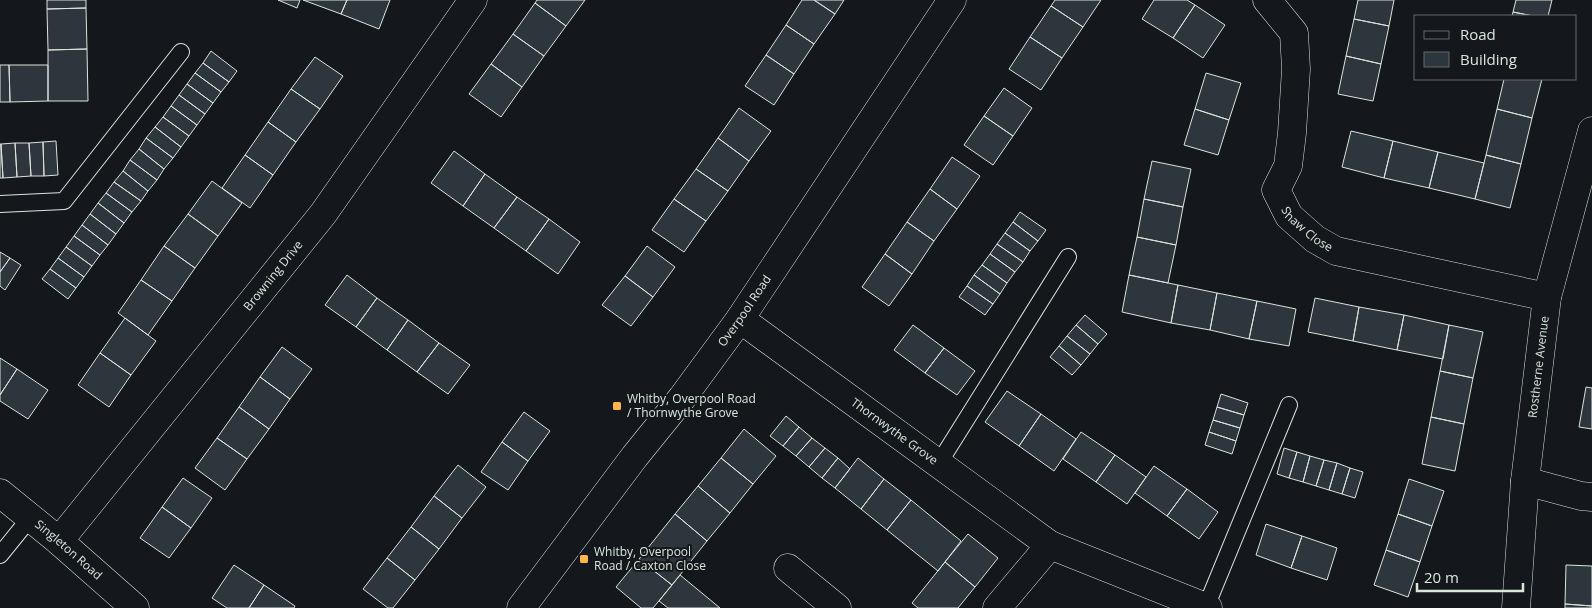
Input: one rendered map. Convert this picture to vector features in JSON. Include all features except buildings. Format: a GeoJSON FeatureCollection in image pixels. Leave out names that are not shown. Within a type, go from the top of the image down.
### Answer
{"type":"FeatureCollection","features":[{"type":"Feature","properties":{"kind":"street","name":"Browning Drive"},"geometry":{"type":"LineString","coordinates":[[59,541],[323,214],[473,0]]}},
{"type":"Feature","properties":{"kind":"street","name":"Overpool Road"},"geometry":{"type":"LineString","coordinates":[[521,608],[740,319],[952,0]]}},
{"type":"Feature","properties":{"kind":"street","name":"Shaw Close"},"geometry":{"type":"LineString","coordinates":[[1267,0],[1294,33],[1296,69],[1292,133],[1288,166],[1276,190],[1289,216],[1315,239],[1336,251],[1546,297]]}},
{"type":"Feature","properties":{"kind":"street","name":"Rostherne Avenue"},"geometry":{"type":"LineString","coordinates":[[1516,608],[1525,481],[1546,297],[1592,131]]}},
{"type":"Feature","properties":{"kind":"street","name":"Thornwythe Grove"},"geometry":{"type":"LineString","coordinates":[[740,319],[1050,544],[1207,608]]}},
{"type":"Feature","properties":{"kind":"street"},"geometry":{"type":"LineString","coordinates":[[1525,481],[1581,496],[1592,497]]}},
{"type":"Feature","properties":{"kind":"street","name":"Singleton Road"},"geometry":{"type":"LineString","coordinates":[[0,493],[59,541],[135,608]]}},
{"type":"Feature","properties":{"kind":"street"},"geometry":{"type":"LineString","coordinates":[[997,608],[1050,544]]}},
{"type":"Feature","properties":{"kind":"street"},"geometry":{"type":"LineString","coordinates":[[788,568],[836,608]]}},
{"type":"Feature","properties":{"kind":"lane"},"geometry":{"type":"LineString","coordinates":[[0,204],[64,201],[181,52]]}},
{"type":"Feature","properties":{"kind":"lane"},"geometry":{"type":"LineString","coordinates":[[939,463],[1068,257]]}},
{"type":"Feature","properties":{"kind":"lane"},"geometry":{"type":"LineString","coordinates":[[1207,608],[1289,405]]}},
{"type":"Feature","properties":{"kind":"lane"},"geometry":{"type":"LineString","coordinates":[[0,555],[30,518]]}},
{"type":"Feature","properties":{"kind":"place","name":"Whitby, Overpool Road / Thornwythe Grove"},"geometry":{"type":"Point","coordinates":[617,406]}},
{"type":"Feature","properties":{"kind":"place","name":"Whitby, Overpool Road / Caxton Close"},"geometry":{"type":"Point","coordinates":[584,559]}}]}
